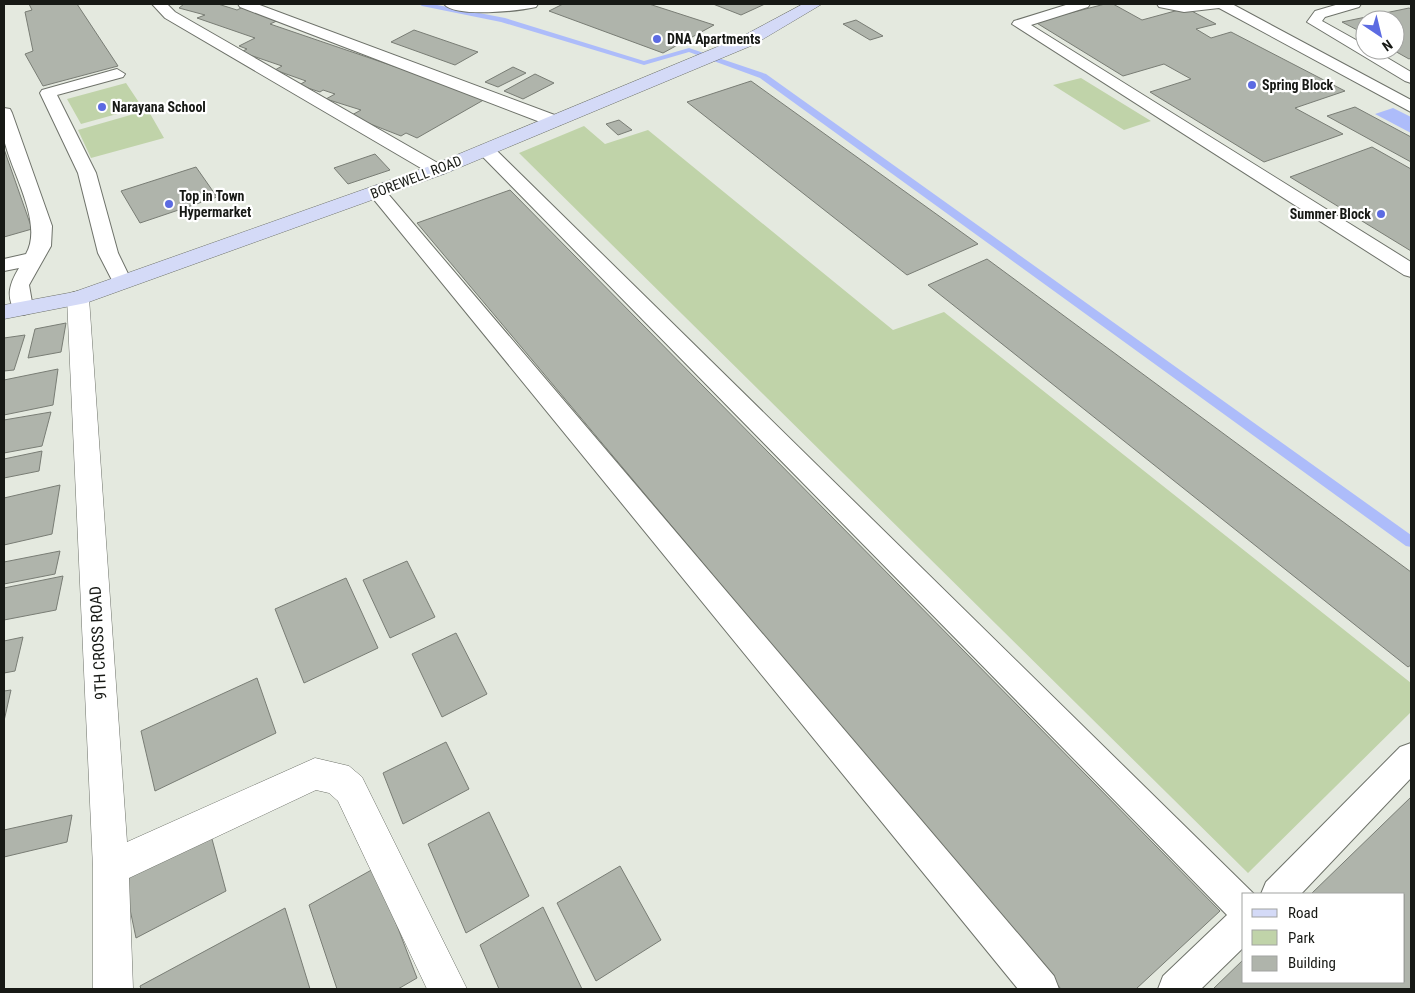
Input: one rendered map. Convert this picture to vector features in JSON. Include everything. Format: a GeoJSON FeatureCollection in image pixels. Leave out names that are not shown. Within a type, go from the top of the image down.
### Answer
{"type":"FeatureCollection","features":[{"type":"Feature","properties":{"kind":"street","name":"BOREWELL ROAD"},"geometry":{"type":"LineString","coordinates":[[13,310],[78,298],[437,170],[747,41],[814,4]]}},
{"type":"Feature","properties":{"kind":"street","name":"9TH CROSS ROAD"},"geometry":{"type":"LineString","coordinates":[[78,298],[110,868],[112,989]]}},
{"type":"Feature","properties":{"kind":"street"},"geometry":{"type":"LineString","coordinates":[[110,868],[315,774],[338,778],[350,789],[447,989]]}},
{"type":"Feature","properties":{"kind":"lane"},"geometry":{"type":"LineString","coordinates":[[159,4],[170,15],[437,170]]}},
{"type":"Feature","properties":{"kind":"lane"},"geometry":{"type":"LineString","coordinates":[[245,4],[554,122]]}},
{"type":"Feature","properties":{"kind":"lane"},"geometry":{"type":"LineString","coordinates":[[451,4],[492,10],[531,4]]}},
{"type":"Feature","properties":{"kind":"lane"},"geometry":{"type":"LineString","coordinates":[[1083,4],[1019,24],[1411,271]]}},
{"type":"Feature","properties":{"kind":"lane"},"geometry":{"type":"LineString","coordinates":[[1164,4],[1169,6],[1221,4],[1411,107]]}},
{"type":"Feature","properties":{"kind":"lane"},"geometry":{"type":"LineString","coordinates":[[1354,4],[1320,14],[1314,22],[1411,78]]}},
{"type":"Feature","properties":{"kind":"lane"},"geometry":{"type":"LineString","coordinates":[[117,74],[48,93],[87,173],[108,253],[122,282]]}},
{"type":"Feature","properties":{"kind":"lane"},"geometry":{"type":"LineString","coordinates":[[4,113],[42,226],[40,246],[19,285],[13,310]]}},
{"type":"Feature","properties":{"kind":"lane"},"geometry":{"type":"LineString","coordinates":[[486,150],[1242,906]]}},
{"type":"Feature","properties":{"kind":"lane"},"geometry":{"type":"LineString","coordinates":[[377,192],[1041,989]]}},
{"type":"Feature","properties":{"kind":"lane"},"geometry":{"type":"LineString","coordinates":[[4,265],[34,259]]}},
{"type":"Feature","properties":{"kind":"lane"},"geometry":{"type":"LineString","coordinates":[[1279,893],[1411,757]]}},
{"type":"Feature","properties":{"kind":"lane"},"geometry":{"type":"LineString","coordinates":[[1176,989],[1242,925]]}},
{"type":"Feature","properties":{"kind":"green space"},"geometry":{"type":"Polygon","coordinates":[[[1081,78],[1151,121],[1124,130],[1053,85],[1081,78]]]}},
{"type":"Feature","properties":{"kind":"green space"},"geometry":{"type":"Polygon","coordinates":[[[126,83],[142,107],[81,124],[67,99],[126,83]]]}},
{"type":"Feature","properties":{"kind":"green space"},"geometry":{"type":"Polygon","coordinates":[[[148,110],[164,138],[91,158],[78,130],[148,110]]]}},
{"type":"Feature","properties":{"kind":"green space"},"geometry":{"type":"Polygon","coordinates":[[[584,126],[605,144],[648,130],[893,330],[944,312],[1411,683],[1411,712],[1248,873],[519,153],[584,126]]]}},
{"type":"Feature","properties":{"kind":"water"},"geometry":{"type":"Polygon","coordinates":[[[1393,108],[1411,117],[1411,133],[1375,114],[1393,108]]]}},
{"type":"Feature","properties":{"kind":"building"},"geometry":{"type":"Polygon","coordinates":[[[29,4],[77,4],[118,66],[43,86],[25,54],[33,51],[25,12],[32,10],[29,4]]]}},
{"type":"Feature","properties":{"kind":"building"},"geometry":{"type":"Polygon","coordinates":[[[184,4],[218,4],[237,10],[243,7],[279,20],[270,24],[487,98],[417,138],[406,133],[401,136],[350,116],[361,110],[326,99],[335,94],[323,90],[320,92],[299,85],[306,81],[275,70],[282,66],[241,52],[247,49],[239,46],[255,38],[197,18],[205,15],[179,8],[184,4]]]}},
{"type":"Feature","properties":{"kind":"building","name":"DNA Apartments"},"geometry":{"type":"Polygon","coordinates":[[[563,4],[649,4],[714,25],[663,53],[549,11],[563,4]]]}},
{"type":"Feature","properties":{"kind":"building"},"geometry":{"type":"Polygon","coordinates":[[[713,4],[765,4],[741,15],[713,4]]]}},
{"type":"Feature","properties":{"kind":"building","name":"Spring Block"},"geometry":{"type":"Polygon","coordinates":[[[1105,4],[1113,4],[1142,20],[1186,8],[1216,24],[1196,29],[1211,38],[1231,32],[1345,91],[1295,108],[1343,134],[1264,162],[1150,92],[1191,79],[1164,64],[1123,76],[1035,22],[1105,4]]]}},
{"type":"Feature","properties":{"kind":"building"},"geometry":{"type":"Polygon","coordinates":[[[1411,9],[1411,58],[1409,59],[1405,57],[1405,10],[1399,10],[1411,9]]]}},
{"type":"Feature","properties":{"kind":"building"},"geometry":{"type":"Polygon","coordinates":[[[1355,19],[1355,29],[1342,22],[1355,19]]]}},
{"type":"Feature","properties":{"kind":"building"},"geometry":{"type":"Polygon","coordinates":[[[856,20],[883,36],[870,40],[843,24],[856,20]]]}},
{"type":"Feature","properties":{"kind":"building"},"geometry":{"type":"Polygon","coordinates":[[[414,30],[478,52],[455,65],[391,42],[414,30]]]}},
{"type":"Feature","properties":{"kind":"building"},"geometry":{"type":"Polygon","coordinates":[[[513,67],[526,73],[498,87],[485,82],[513,67]]]}},
{"type":"Feature","properties":{"kind":"building"},"geometry":{"type":"Polygon","coordinates":[[[535,74],[554,83],[523,99],[504,91],[535,74]]]}},
{"type":"Feature","properties":{"kind":"building"},"geometry":{"type":"Polygon","coordinates":[[[751,81],[978,244],[907,275],[687,102],[751,81]]]}},
{"type":"Feature","properties":{"kind":"building"},"geometry":{"type":"Polygon","coordinates":[[[1355,107],[1411,137],[1411,162],[1327,116],[1355,107]]]}},
{"type":"Feature","properties":{"kind":"building"},"geometry":{"type":"Polygon","coordinates":[[[619,120],[632,130],[618,135],[606,124],[619,120]]]}},
{"type":"Feature","properties":{"kind":"building","name":"Summer Block"},"geometry":{"type":"Polygon","coordinates":[[[1372,147],[1411,169],[1411,251],[1290,177],[1372,147]]]}},
{"type":"Feature","properties":{"kind":"building"},"geometry":{"type":"Polygon","coordinates":[[[4,149],[32,229],[4,237],[4,149]]]}},
{"type":"Feature","properties":{"kind":"building"},"geometry":{"type":"Polygon","coordinates":[[[375,154],[390,170],[348,184],[334,168],[375,154]]]}},
{"type":"Feature","properties":{"kind":"building"},"geometry":{"type":"Polygon","coordinates":[[[196,167],[217,197],[140,223],[121,191],[196,167]]]}},
{"type":"Feature","properties":{"kind":"building"},"geometry":{"type":"Polygon","coordinates":[[[510,190],[1220,911],[1136,989],[1061,989],[417,223],[510,190]]]}},
{"type":"Feature","properties":{"kind":"building"},"geometry":{"type":"Polygon","coordinates":[[[987,259],[1411,572],[1411,665],[1408,667],[928,285],[987,259]]]}},
{"type":"Feature","properties":{"kind":"building"},"geometry":{"type":"Polygon","coordinates":[[[66,323],[61,352],[28,358],[35,329],[66,323]]]}},
{"type":"Feature","properties":{"kind":"building"},"geometry":{"type":"Polygon","coordinates":[[[25,335],[14,370],[4,371],[4,338],[25,335]]]}},
{"type":"Feature","properties":{"kind":"building"},"geometry":{"type":"Polygon","coordinates":[[[58,369],[53,405],[4,415],[4,380],[58,369]]]}},
{"type":"Feature","properties":{"kind":"building"},"geometry":{"type":"Polygon","coordinates":[[[51,412],[42,446],[4,453],[4,420],[51,412]]]}},
{"type":"Feature","properties":{"kind":"building"},"geometry":{"type":"Polygon","coordinates":[[[42,451],[39,471],[4,478],[4,459],[42,451]]]}},
{"type":"Feature","properties":{"kind":"building"},"geometry":{"type":"Polygon","coordinates":[[[60,485],[52,534],[4,545],[4,498],[60,485]]]}},
{"type":"Feature","properties":{"kind":"building"},"geometry":{"type":"Polygon","coordinates":[[[60,551],[55,574],[4,584],[4,562],[60,551]]]}},
{"type":"Feature","properties":{"kind":"building"},"geometry":{"type":"Polygon","coordinates":[[[407,561],[435,617],[390,638],[363,580],[407,561]]]}},
{"type":"Feature","properties":{"kind":"building"},"geometry":{"type":"Polygon","coordinates":[[[63,576],[56,610],[4,620],[4,588],[63,576]]]}},
{"type":"Feature","properties":{"kind":"building"},"geometry":{"type":"Polygon","coordinates":[[[346,578],[378,648],[304,683],[275,609],[346,578]]]}},
{"type":"Feature","properties":{"kind":"building"},"geometry":{"type":"Polygon","coordinates":[[[456,633],[487,694],[442,717],[412,654],[456,633]]]}},
{"type":"Feature","properties":{"kind":"building"},"geometry":{"type":"Polygon","coordinates":[[[23,637],[15,671],[4,673],[4,641],[23,637]]]}},
{"type":"Feature","properties":{"kind":"building"},"geometry":{"type":"Polygon","coordinates":[[[257,678],[276,733],[155,791],[141,731],[257,678]]]}},
{"type":"Feature","properties":{"kind":"building"},"geometry":{"type":"Polygon","coordinates":[[[11,690],[4,721],[4,691],[11,690]]]}},
{"type":"Feature","properties":{"kind":"building"},"geometry":{"type":"Polygon","coordinates":[[[446,742],[469,789],[403,824],[383,773],[446,742]]]}},
{"type":"Feature","properties":{"kind":"building"},"geometry":{"type":"Polygon","coordinates":[[[1411,797],[1411,989],[1213,989],[1242,961],[1242,983],[1405,983],[1405,893],[1312,893],[1411,797]]]}},
{"type":"Feature","properties":{"kind":"building"},"geometry":{"type":"Polygon","coordinates":[[[489,812],[529,896],[466,933],[428,844],[489,812]]]}},
{"type":"Feature","properties":{"kind":"building"},"geometry":{"type":"Polygon","coordinates":[[[72,815],[67,842],[4,857],[4,830],[72,815]]]}},
{"type":"Feature","properties":{"kind":"building"},"geometry":{"type":"Polygon","coordinates":[[[209,828],[226,891],[136,938],[122,871],[209,828]]]}},
{"type":"Feature","properties":{"kind":"building"},"geometry":{"type":"Polygon","coordinates":[[[620,866],[661,940],[596,981],[557,903],[620,866]]]}},
{"type":"Feature","properties":{"kind":"building"},"geometry":{"type":"Polygon","coordinates":[[[375,868],[417,978],[398,989],[337,989],[309,905],[375,868]]]}},
{"type":"Feature","properties":{"kind":"building"},"geometry":{"type":"Polygon","coordinates":[[[543,907],[582,989],[499,989],[480,945],[543,907]]]}},
{"type":"Feature","properties":{"kind":"building"},"geometry":{"type":"Polygon","coordinates":[[[285,908],[310,989],[141,989],[140,986],[285,908]]]}},
{"type":"Feature","properties":{"kind":"waterway"},"geometry":{"type":"LineString","coordinates":[[422,4],[502,20],[644,63],[689,50],[763,76],[1411,542]]}},
{"type":"Feature","properties":{"kind":"place","name":"DNA Apartments"},"geometry":{"type":"Point","coordinates":[657,39]}},
{"type":"Feature","properties":{"kind":"place","name":"Spring Block"},"geometry":{"type":"Point","coordinates":[1252,85]}},
{"type":"Feature","properties":{"kind":"place","name":"Narayana School"},"geometry":{"type":"Point","coordinates":[102,107]}},
{"type":"Feature","properties":{"kind":"place","name":"Top in Town Hypermarket"},"geometry":{"type":"Point","coordinates":[169,204]}},
{"type":"Feature","properties":{"kind":"place","name":"Summer Block"},"geometry":{"type":"Point","coordinates":[1381,214]}}]}
